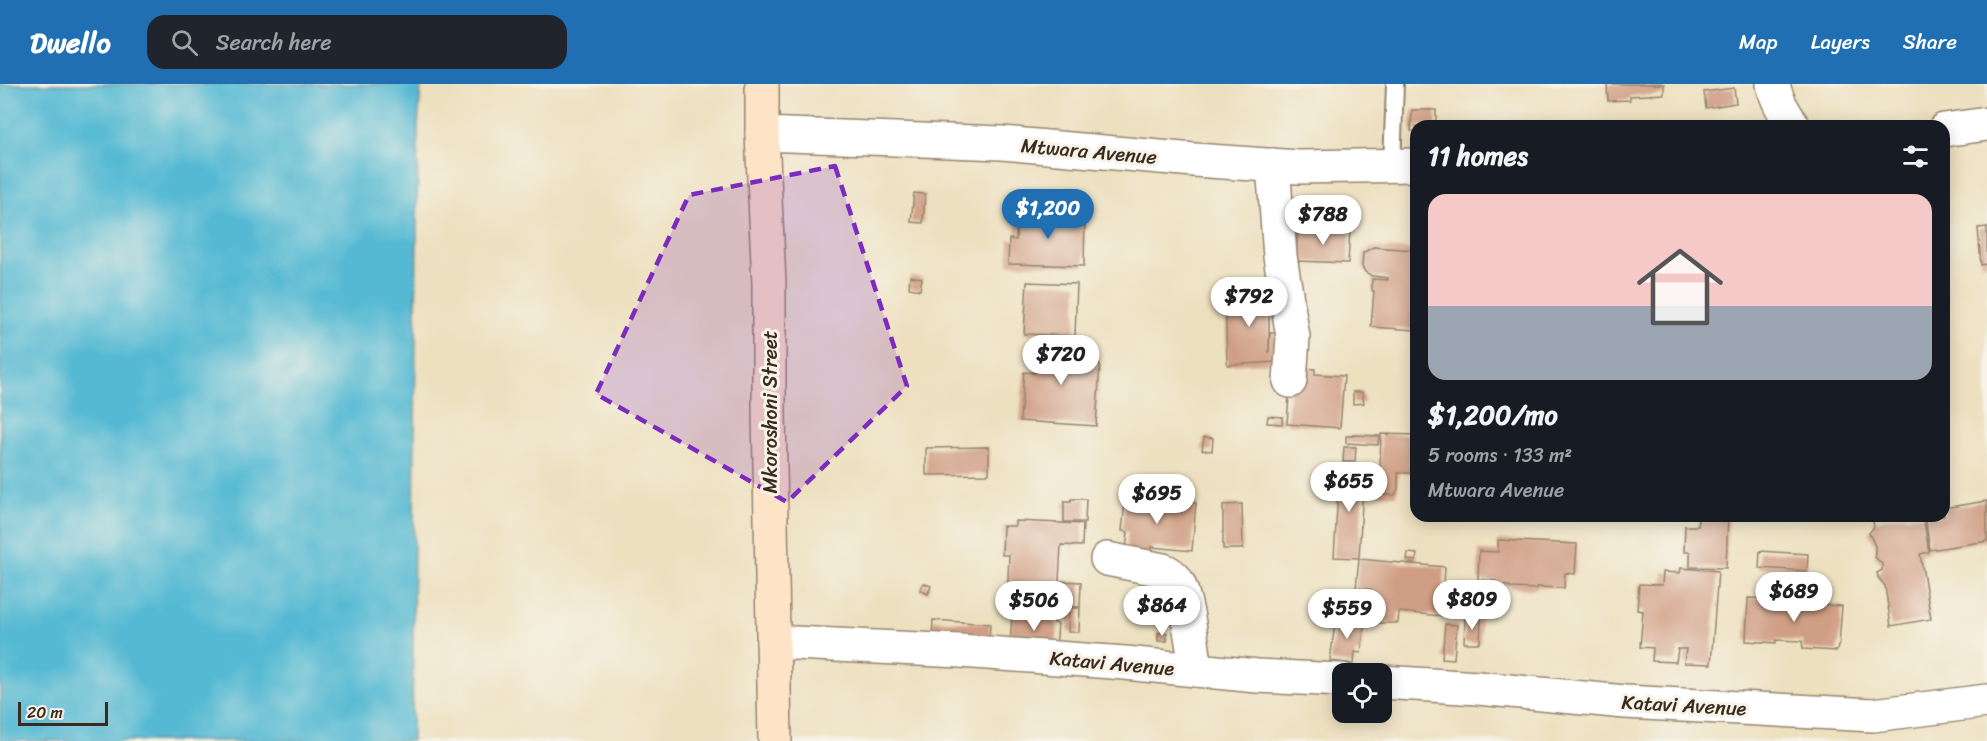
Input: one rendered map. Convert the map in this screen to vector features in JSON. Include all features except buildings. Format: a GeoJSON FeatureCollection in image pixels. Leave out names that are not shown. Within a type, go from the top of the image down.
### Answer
{"type":"FeatureCollection","features":[{"type":"Feature","properties":{"kind":"street","name":"Mkoroshoni Street"},"geometry":{"type":"LineString","coordinates":[[762,84],[762,134],[770,284],[769,411],[775,741]]}},
{"type":"Feature","properties":{"kind":"street"},"geometry":{"type":"LineString","coordinates":[[1773,84],[1779,102],[1790,120]]}},
{"type":"Feature","properties":{"kind":"street"},"geometry":{"type":"LineString","coordinates":[[1950,129],[1987,124]]}},
{"type":"Feature","properties":{"kind":"street","name":"Mtwara Avenue"},"geometry":{"type":"LineString","coordinates":[[762,134],[1002,143],[1273,165],[1404,165]]}},
{"type":"Feature","properties":{"kind":"street"},"geometry":{"type":"LineString","coordinates":[[1273,165],[1280,256],[1293,337],[1290,381]]}},
{"type":"Feature","properties":{"kind":"street"},"geometry":{"type":"LineString","coordinates":[[1107,559],[1170,573],[1178,583],[1185,607],[1196,670]]}},
{"type":"Feature","properties":{"kind":"street","name":"Katavi Avenue"},"geometry":{"type":"LineString","coordinates":[[773,642],[960,651],[1257,676],[1332,680]]}},
{"type":"Feature","properties":{"kind":"street","name":"Katavi Avenue"},"geometry":{"type":"LineString","coordinates":[[1392,683],[1625,702],[1873,716],[1987,701]]}},
{"type":"Feature","properties":{"kind":"lane"},"geometry":{"type":"LineString","coordinates":[[1395,84],[1404,165]]}},
{"type":"Feature","properties":{"kind":"highlighted area"},"geometry":{"type":"Polygon","coordinates":[[[835,166],[907,386],[787,502],[596,394],[689,195],[835,166]]]}},
{"type":"Feature","properties":{"kind":"water"},"geometry":{"type":"Polygon","coordinates":[[[0,84],[421,84],[418,127],[412,741],[0,741],[0,84]]]}}]}
